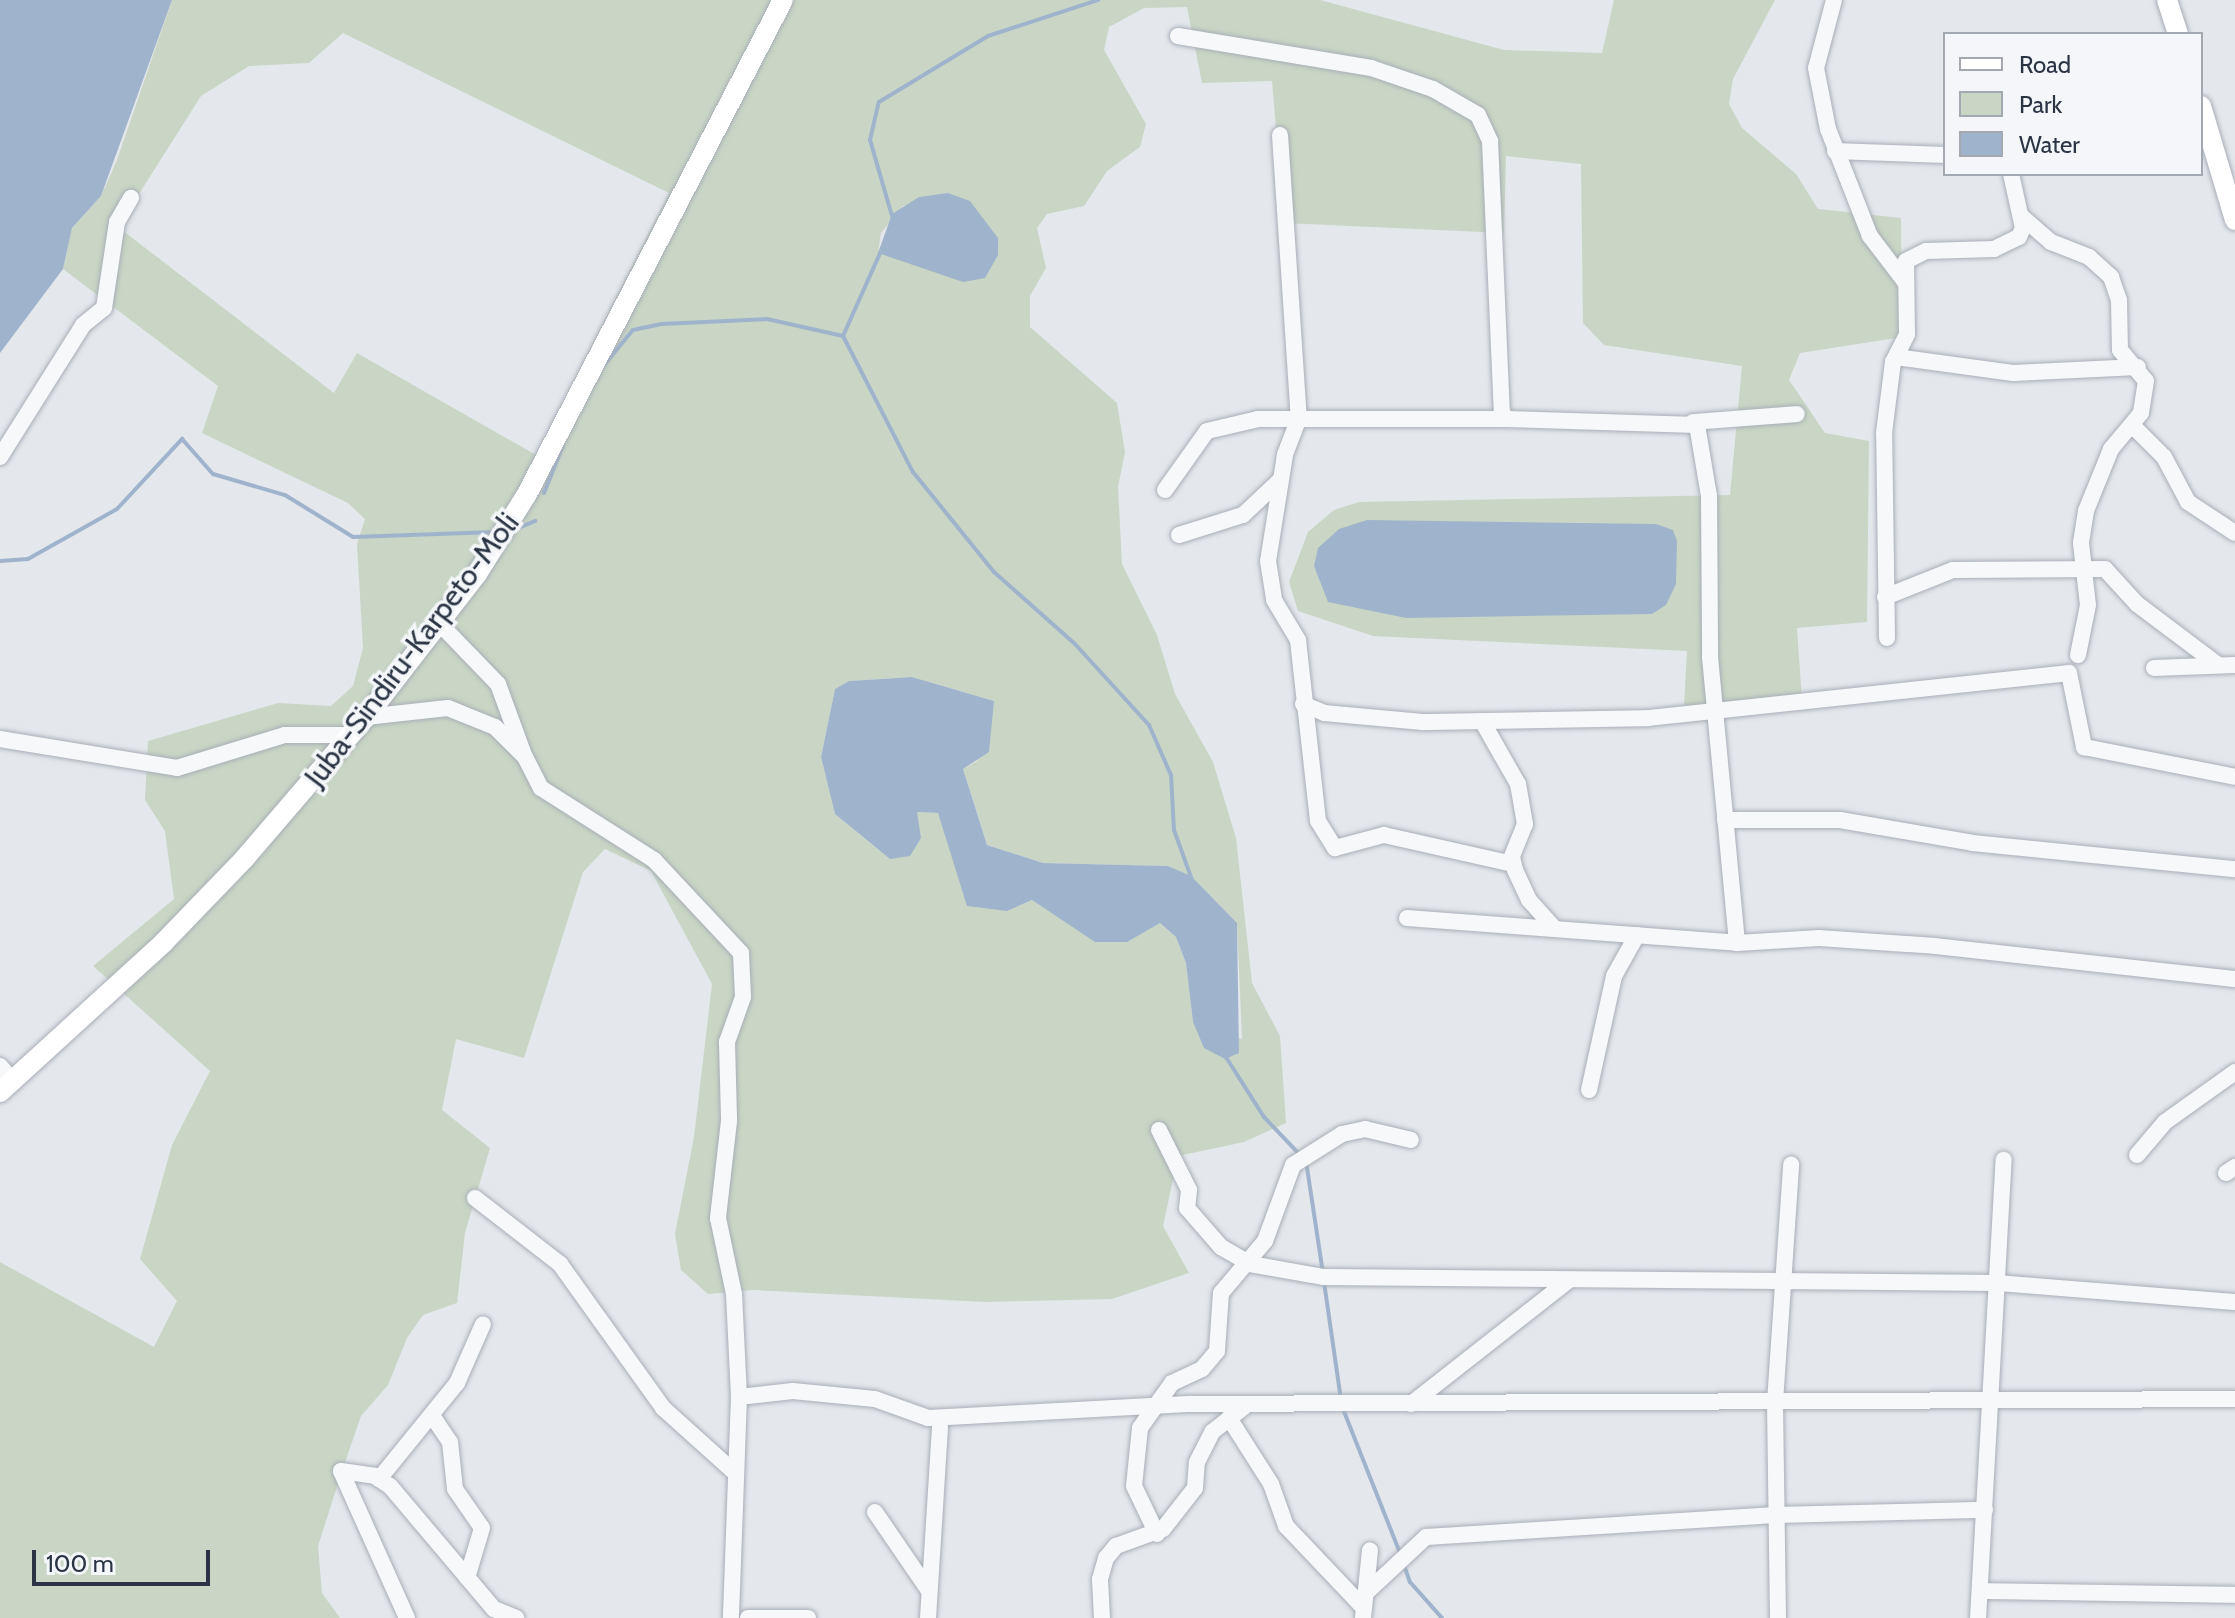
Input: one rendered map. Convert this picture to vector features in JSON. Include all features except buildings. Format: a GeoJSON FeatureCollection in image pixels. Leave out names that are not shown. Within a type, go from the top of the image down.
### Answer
{"type":"FeatureCollection","features":[{"type":"Feature","properties":{"kind":"main road","name":"Juba-Sindiru-Karpeto-Moli"},"geometry":{"type":"LineString","coordinates":[[4,1079],[175,931],[351,735],[439,623],[527,494],[783,0]]}},
{"type":"Feature","properties":{"kind":"main road"},"geometry":{"type":"LineString","coordinates":[[2167,0],[2177,32]]}},
{"type":"Feature","properties":{"kind":"main road"},"geometry":{"type":"LineString","coordinates":[[2203,111],[2228,167],[2235,220]]}},
{"type":"Feature","properties":{"kind":"street"},"geometry":{"type":"LineString","coordinates":[[1834,0],[1816,68],[1835,151],[1870,236],[1905,282]]}},
{"type":"Feature","properties":{"kind":"street"},"geometry":{"type":"LineString","coordinates":[[1178,36],[1371,68],[1433,89],[1478,115],[1490,141],[1498,404],[1507,419]]}},
{"type":"Feature","properties":{"kind":"street"},"geometry":{"type":"LineString","coordinates":[[1280,135],[1299,418],[1281,479],[1268,543],[1269,578],[1274,600],[1298,640],[1318,821],[1328,844],[1341,849],[1384,835],[1513,864]]}},
{"type":"Feature","properties":{"kind":"street"},"geometry":{"type":"LineString","coordinates":[[1835,151],[1943,155]]}},
{"type":"Feature","properties":{"kind":"street"},"geometry":{"type":"LineString","coordinates":[[2011,176],[2023,228],[2013,242]]}},
{"type":"Feature","properties":{"kind":"street"},"geometry":{"type":"LineString","coordinates":[[0,457],[83,325],[104,308],[117,222],[131,198]]}},
{"type":"Feature","properties":{"kind":"street"},"geometry":{"type":"LineString","coordinates":[[2021,216],[2051,242],[2089,257],[2111,277],[2119,300],[2120,350],[2138,367],[2146,392],[2132,425],[2111,449],[2089,502],[2081,543],[2088,605],[2078,655]]}},
{"type":"Feature","properties":{"kind":"street"},"geometry":{"type":"LineString","coordinates":[[1887,638],[1884,433],[1896,357],[1907,334],[1905,282],[1911,253],[1994,249],[2013,242],[2051,242]]}},
{"type":"Feature","properties":{"kind":"street"},"geometry":{"type":"LineString","coordinates":[[1896,357],[2001,372],[2138,367]]}},
{"type":"Feature","properties":{"kind":"street"},"geometry":{"type":"LineString","coordinates":[[1165,490],[1207,431],[1299,418],[1336,423],[1507,419],[1693,422],[1797,414]]}},
{"type":"Feature","properties":{"kind":"street"},"geometry":{"type":"LineString","coordinates":[[1693,422],[1700,432],[1709,496],[1707,601],[1737,943]]}},
{"type":"Feature","properties":{"kind":"street"},"geometry":{"type":"LineString","coordinates":[[2132,425],[2164,457],[2188,502],[2235,533]]}},
{"type":"Feature","properties":{"kind":"street"},"geometry":{"type":"LineString","coordinates":[[1179,535],[1243,515],[1281,479]]}},
{"type":"Feature","properties":{"kind":"street"},"geometry":{"type":"LineString","coordinates":[[1885,597],[1953,570],[2084,569],[2111,572],[2137,604],[2217,664]]}},
{"type":"Feature","properties":{"kind":"street"},"geometry":{"type":"LineString","coordinates":[[439,623],[498,684],[525,757],[541,788],[654,860],[741,953],[743,997],[727,1042],[729,1121],[718,1218],[734,1294],[739,1397],[733,1471],[731,1618]]}},
{"type":"Feature","properties":{"kind":"street"},"geometry":{"type":"LineString","coordinates":[[2154,668],[2235,665]]}},
{"type":"Feature","properties":{"kind":"street"},"geometry":{"type":"LineString","coordinates":[[1303,704],[1324,713],[1482,721],[1717,711],[2069,673],[2084,747],[2235,777]]}},
{"type":"Feature","properties":{"kind":"street"},"geometry":{"type":"LineString","coordinates":[[366,717],[448,708],[495,727],[525,757]]}},
{"type":"Feature","properties":{"kind":"street"},"geometry":{"type":"LineString","coordinates":[[1482,721],[1518,784],[1525,824],[1513,864],[1529,900],[1554,928]]}},
{"type":"Feature","properties":{"kind":"street"},"geometry":{"type":"LineString","coordinates":[[0,739],[177,768],[285,735],[351,735]]}},
{"type":"Feature","properties":{"kind":"street"},"geometry":{"type":"LineString","coordinates":[[1725,820],[1840,820],[1973,843],[2235,869]]}},
{"type":"Feature","properties":{"kind":"street"},"geometry":{"type":"LineString","coordinates":[[1407,918],[1737,943],[1819,938],[1935,946],[2235,979]]}},
{"type":"Feature","properties":{"kind":"street"},"geometry":{"type":"LineString","coordinates":[[1589,1090],[1614,976],[1637,935]]}},
{"type":"Feature","properties":{"kind":"street"},"geometry":{"type":"LineString","coordinates":[[2137,1155],[2165,1122],[2232,1077]]}},
{"type":"Feature","properties":{"kind":"street"},"geometry":{"type":"LineString","coordinates":[[1157,1534],[1134,1486],[1136,1445],[1151,1406],[1217,1351],[1221,1293],[1250,1264],[1301,1155],[1365,1129],[1411,1140]]}},
{"type":"Feature","properties":{"kind":"street"},"geometry":{"type":"LineString","coordinates":[[1159,1130],[1189,1190],[1187,1208],[1221,1247],[1250,1264],[1382,1282],[1998,1283],[2235,1302]]}},
{"type":"Feature","properties":{"kind":"street"},"geometry":{"type":"LineString","coordinates":[[1978,1618],[1988,1397],[2004,1160]]}},
{"type":"Feature","properties":{"kind":"street"},"geometry":{"type":"LineString","coordinates":[[1778,1618],[1775,1402],[1791,1165]]}},
{"type":"Feature","properties":{"kind":"street"},"geometry":{"type":"LineString","coordinates":[[475,1198],[560,1264],[663,1408],[733,1471]]}},
{"type":"Feature","properties":{"kind":"street"},"geometry":{"type":"LineString","coordinates":[[1411,1404],[1568,1281]]}},
{"type":"Feature","properties":{"kind":"street"},"geometry":{"type":"LineString","coordinates":[[379,1479],[433,1417],[465,1372],[483,1324]]}},
{"type":"Feature","properties":{"kind":"street"},"geometry":{"type":"LineString","coordinates":[[739,1397],[793,1391],[875,1399],[928,1418],[1151,1406],[1775,1402],[1988,1397],[2235,1399]]}},
{"type":"Feature","properties":{"kind":"street"},"geometry":{"type":"LineString","coordinates":[[1102,1618],[1099,1590],[1106,1558],[1116,1546],[1157,1534],[1192,1493],[1205,1445],[1229,1418],[1244,1407]]}},
{"type":"Feature","properties":{"kind":"street"},"geometry":{"type":"LineString","coordinates":[[433,1417],[450,1442],[455,1489],[482,1528],[467,1578]]}},
{"type":"Feature","properties":{"kind":"street"},"geometry":{"type":"LineString","coordinates":[[1229,1418],[1271,1484],[1286,1526],[1364,1605]]}},
{"type":"Feature","properties":{"kind":"street"},"geometry":{"type":"LineString","coordinates":[[928,1618],[940,1427]]}},
{"type":"Feature","properties":{"kind":"street"},"geometry":{"type":"LineString","coordinates":[[407,1618],[341,1471],[379,1479],[494,1609],[516,1618]]}},
{"type":"Feature","properties":{"kind":"street"},"geometry":{"type":"LineString","coordinates":[[1364,1605],[1426,1537],[1775,1515],[1985,1510]]}},
{"type":"Feature","properties":{"kind":"street"},"geometry":{"type":"LineString","coordinates":[[875,1512],[929,1591]]}},
{"type":"Feature","properties":{"kind":"street"},"geometry":{"type":"LineString","coordinates":[[1364,1605],[1370,1550]]}},
{"type":"Feature","properties":{"kind":"street"},"geometry":{"type":"LineString","coordinates":[[1981,1591],[2235,1595]]}},
{"type":"Feature","properties":{"kind":"street"},"geometry":{"type":"LineString","coordinates":[[748,1618],[808,1618]]}},
{"type":"Feature","properties":{"kind":"green space"},"geometry":{"type":"Polygon","coordinates":[[[172,0],[1320,0],[1504,50],[1602,53],[1614,0],[1775,0],[1733,79],[1729,104],[1742,128],[1796,174],[1818,209],[1901,218],[1902,337],[1800,353],[1789,380],[1825,433],[1869,441],[1867,622],[1797,628],[1802,700],[1684,707],[1687,651],[1373,636],[1298,611],[1289,582],[1308,532],[1334,510],[1359,502],[1730,495],[1742,366],[1604,345],[1583,323],[1581,164],[1506,156],[1504,233],[1284,223],[1272,81],[1202,83],[1187,7],[1144,8],[1109,27],[1104,50],[1146,124],[1140,147],[1107,171],[1084,206],[1047,214],[1037,228],[1046,268],[1030,296],[1030,327],[1117,403],[1125,452],[1118,487],[1122,564],[1157,635],[1175,694],[1213,762],[1236,838],[1252,983],[1280,1036],[1286,1123],[1244,1142],[1178,1156],[1163,1226],[1189,1273],[1112,1299],[985,1302],[753,1290],[708,1294],[681,1270],[675,1234],[694,1137],[712,984],[651,871],[605,849],[583,872],[524,1058],[456,1039],[442,1110],[490,1148],[465,1233],[457,1303],[423,1315],[407,1338],[388,1385],[361,1416],[318,1546],[322,1593],[340,1618],[0,1618],[0,1262],[154,1347],[177,1301],[140,1259],[172,1145],[210,1071],[93,966],[174,899],[165,831],[145,800],[148,741],[278,703],[331,706],[353,686],[363,648],[357,544],[365,519],[348,503],[202,433],[218,386],[63,269],[72,228],[101,196],[117,160],[172,0]],[[343,33],[309,63],[249,66],[201,96],[118,227],[334,393],[357,353],[536,455],[669,193],[343,33]],[[948,193],[903,206],[881,233],[878,253],[979,220],[948,193]],[[912,677],[849,681],[835,689],[821,757],[835,814],[880,851],[917,812],[938,813],[1007,911],[1032,900],[1096,942],[1160,923],[1176,937],[1186,963],[1193,1022],[1242,1039],[1237,923],[1191,877],[1168,866],[1043,863],[987,845],[963,769],[977,761],[994,701],[912,677]]]}},
{"type":"Feature","properties":{"kind":"water"},"geometry":{"type":"Polygon","coordinates":[[[0,0],[172,0],[101,196],[72,228],[63,269],[0,353],[0,0]]]}},
{"type":"Feature","properties":{"kind":"water"},"geometry":{"type":"Polygon","coordinates":[[[948,193],[970,201],[998,238],[998,255],[985,278],[963,282],[878,253],[892,214],[919,197],[948,193]]]}},
{"type":"Feature","properties":{"kind":"water"},"geometry":{"type":"Polygon","coordinates":[[[1367,520],[1656,524],[1673,530],[1677,541],[1676,584],[1666,605],[1652,614],[1406,618],[1328,602],[1314,566],[1318,548],[1339,529],[1367,520]]]}},
{"type":"Feature","properties":{"kind":"water"},"geometry":{"type":"Polygon","coordinates":[[[912,677],[994,701],[989,752],[963,769],[987,845],[1043,863],[1168,866],[1191,876],[1237,923],[1239,1053],[1225,1059],[1204,1048],[1193,1022],[1186,963],[1176,937],[1160,923],[1127,942],[1095,942],[1032,900],[1007,911],[967,906],[938,813],[917,812],[921,838],[910,856],[890,859],[835,814],[821,757],[835,689],[849,681],[912,677]]]}},
{"type":"Feature","properties":{"kind":"waterway"},"geometry":{"type":"LineString","coordinates":[[892,216],[870,140],[879,102],[988,36],[1098,0]]}},
{"type":"Feature","properties":{"kind":"waterway"},"geometry":{"type":"LineString","coordinates":[[843,336],[881,251]]}},
{"type":"Feature","properties":{"kind":"waterway"},"geometry":{"type":"LineString","coordinates":[[604,365],[633,330],[661,324],[767,319],[843,336],[913,472],[994,572],[1075,644],[1149,725],[1171,775],[1174,830],[1192,880]]}},
{"type":"Feature","properties":{"kind":"waterway"},"geometry":{"type":"LineString","coordinates":[[0,561],[28,559],[117,509],[182,439],[213,474],[285,495],[353,537],[495,532]]}},
{"type":"Feature","properties":{"kind":"waterway"},"geometry":{"type":"LineString","coordinates":[[544,493],[563,445]]}},
{"type":"Feature","properties":{"kind":"waterway"},"geometry":{"type":"LineString","coordinates":[[516,529],[535,521]]}},
{"type":"Feature","properties":{"kind":"waterway"},"geometry":{"type":"LineString","coordinates":[[1224,1054],[1264,1117],[1300,1155]]}},
{"type":"Feature","properties":{"kind":"waterway"},"geometry":{"type":"LineString","coordinates":[[1306,1161],[1323,1274]]}},
{"type":"Feature","properties":{"kind":"waterway"},"geometry":{"type":"LineString","coordinates":[[1324,1282],[1341,1400]]}},
{"type":"Feature","properties":{"kind":"waterway"},"geometry":{"type":"LineString","coordinates":[[1343,1409],[1400,1553]]}},
{"type":"Feature","properties":{"kind":"waterway"},"geometry":{"type":"LineString","coordinates":[[1404,1565],[1410,1582],[1442,1618]]}}]}
